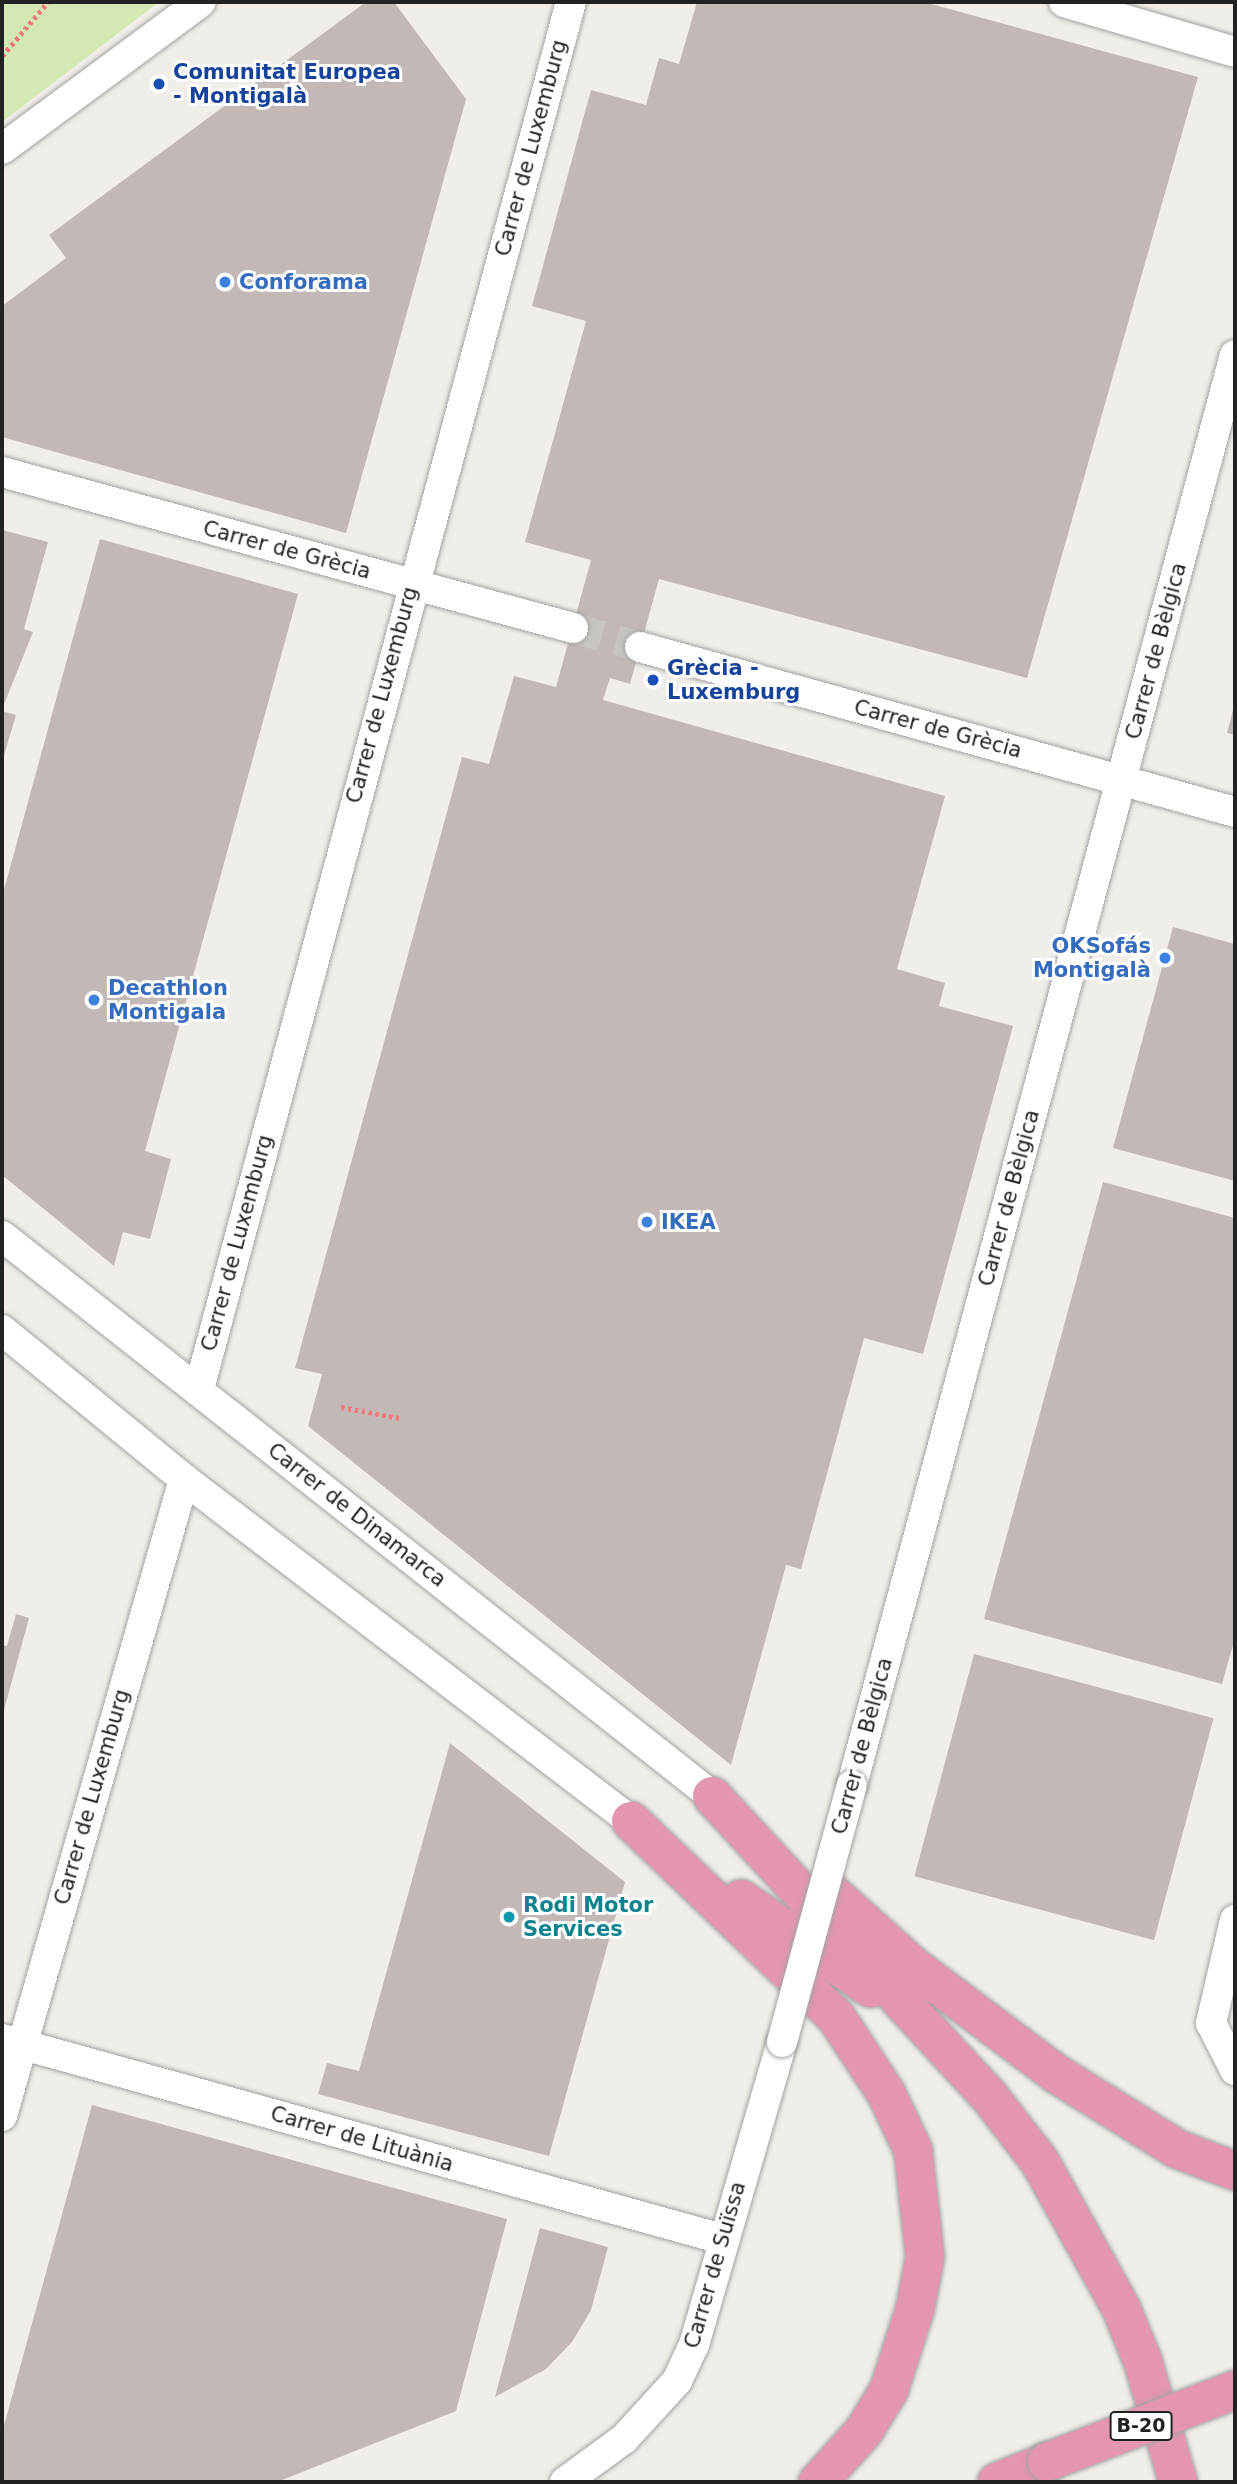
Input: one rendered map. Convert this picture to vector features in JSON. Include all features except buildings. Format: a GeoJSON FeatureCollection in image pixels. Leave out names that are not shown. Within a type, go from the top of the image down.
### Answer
{"type":"FeatureCollection","features":[{"type":"Feature","properties":{"kind":"highway"},"geometry":{"type":"LineString","coordinates":[[712,1796],[1014,2128],[1087,2239],[1143,2362],[1178,2482]]}},
{"type":"Feature","properties":{"kind":"highway"},"geometry":{"type":"LineString","coordinates":[[712,1796],[914,1967],[1055,2073],[1177,2149],[1235,2171]]}},
{"type":"Feature","properties":{"kind":"highway"},"geometry":{"type":"LineString","coordinates":[[631,1821],[903,2008]]}},
{"type":"Feature","properties":{"kind":"highway"},"geometry":{"type":"LineString","coordinates":[[631,1821],[836,2017],[886,2093],[913,2150],[925,2257],[915,2309],[890,2390],[864,2431],[818,2482]]}},
{"type":"Feature","properties":{"kind":"highway","name":"B-20"},"geometry":{"type":"LineString","coordinates":[[997,2482],[1235,2390]]}},
{"type":"Feature","properties":{"kind":"street"},"geometry":{"type":"LineString","coordinates":[[2,149],[201,2]]}},
{"type":"Feature","properties":{"kind":"street","name":"Carrer de Luxemburg"},"geometry":{"type":"LineString","coordinates":[[199,1389],[412,584],[571,2]]}},
{"type":"Feature","properties":{"kind":"street"},"geometry":{"type":"LineString","coordinates":[[1064,2],[1235,52]]}},
{"type":"Feature","properties":{"kind":"street","name":"Carrer de Bèlgica"},"geometry":{"type":"LineString","coordinates":[[782,2042],[1235,355]]}},
{"type":"Feature","properties":{"kind":"street","name":"Carrer de Grècia"},"geometry":{"type":"LineString","coordinates":[[2,472],[573,628]]}},
{"type":"Feature","properties":{"kind":"street","name":"Carrer de Grècia"},"geometry":{"type":"LineString","coordinates":[[640,647],[1235,812]]}},
{"type":"Feature","properties":{"kind":"street","name":"Carrer de Dinamarca"},"geometry":{"type":"LineString","coordinates":[[2,1236],[712,1796]]}},
{"type":"Feature","properties":{"kind":"street"},"geometry":{"type":"LineString","coordinates":[[2,1330],[184,1479],[631,1821]]}},
{"type":"Feature","properties":{"kind":"street","name":"Carrer de Luxemburg"},"geometry":{"type":"LineString","coordinates":[[2,2116],[11,2042],[184,1479]]}},
{"type":"Feature","properties":{"kind":"street"},"geometry":{"type":"LineString","coordinates":[[1235,1920],[1219,1979],[1211,2024],[1235,2070]]}},
{"type":"Feature","properties":{"kind":"street","name":"Carrer de Lituània"},"geometry":{"type":"LineString","coordinates":[[11,2042],[722,2239]]}},
{"type":"Feature","properties":{"kind":"street","name":"Carrer de Suïssa"},"geometry":{"type":"LineString","coordinates":[[565,2482],[624,2439],[677,2381],[694,2345],[722,2239],[782,2042]]}},
{"type":"Feature","properties":{"kind":"path"},"geometry":{"type":"LineString","coordinates":[[2,56],[48,2]]}},
{"type":"Feature","properties":{"kind":"path"},"geometry":{"type":"LineString","coordinates":[[341,1407],[399,1418]]}},
{"type":"Feature","properties":{"kind":"green space"},"geometry":{"type":"Polygon","coordinates":[[[2,2],[159,2],[2,122],[2,2]]]}},
{"type":"Feature","properties":{"kind":"tunnel"},"geometry":{"type":"LineString","coordinates":[[573,628],[640,647]]}},
{"type":"Feature","properties":{"kind":"place","name":"Comunitat Europea - Montigalà"},"geometry":{"type":"Point","coordinates":[159,84]}},
{"type":"Feature","properties":{"kind":"place","name":"Conforama"},"geometry":{"type":"Point","coordinates":[225,282]}},
{"type":"Feature","properties":{"kind":"place","name":"Grècia - Luxemburg"},"geometry":{"type":"Point","coordinates":[653,680]}},
{"type":"Feature","properties":{"kind":"place","name":"OKSofás Montigalà"},"geometry":{"type":"Point","coordinates":[1165,958]}},
{"type":"Feature","properties":{"kind":"place","name":"Decathlon Montigala"},"geometry":{"type":"Point","coordinates":[94,1000]}},
{"type":"Feature","properties":{"kind":"place","name":"IKEA"},"geometry":{"type":"Point","coordinates":[647,1222]}},
{"type":"Feature","properties":{"kind":"place","name":"Rodi Motor Services"},"geometry":{"type":"Point","coordinates":[509,1917]}}]}
